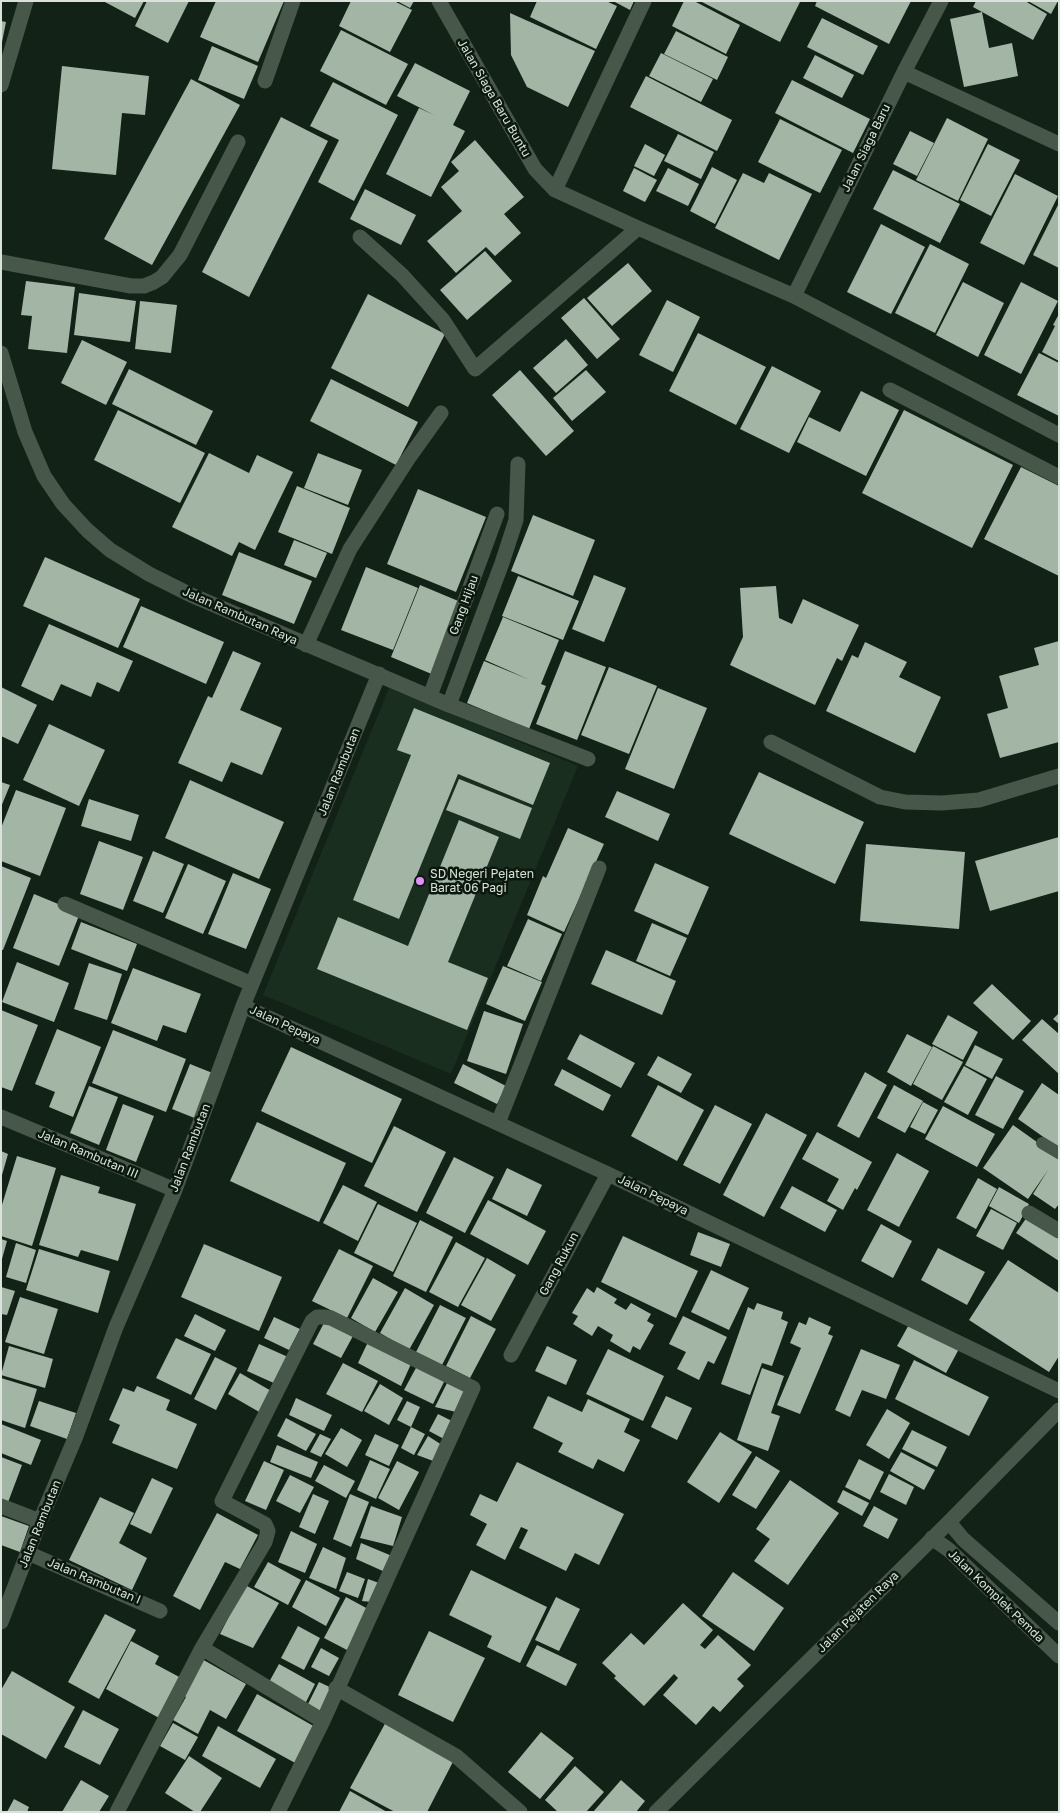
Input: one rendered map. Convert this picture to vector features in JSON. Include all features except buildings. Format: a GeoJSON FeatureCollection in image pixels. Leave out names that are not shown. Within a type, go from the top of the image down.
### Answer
{"type":"FeatureCollection","features":[{"type":"Feature","properties":{"kind":"street"},"geometry":{"type":"LineString","coordinates":[[1,85],[26,1]]}},
{"type":"Feature","properties":{"kind":"street"},"geometry":{"type":"LineString","coordinates":[[264,81],[294,1]]}},
{"type":"Feature","properties":{"kind":"street","name":"Jalan Siaga Baru Buntu"},"geometry":{"type":"LineString","coordinates":[[439,1],[535,169],[555,190]]}},
{"type":"Feature","properties":{"kind":"street"},"geometry":{"type":"LineString","coordinates":[[644,1],[555,190],[794,296],[1059,435]]}},
{"type":"Feature","properties":{"kind":"street","name":"Jalan Siaga Baru"},"geometry":{"type":"LineString","coordinates":[[794,296],[941,1]]}},
{"type":"Feature","properties":{"kind":"street"},"geometry":{"type":"LineString","coordinates":[[904,72],[1059,144]]}},
{"type":"Feature","properties":{"kind":"street"},"geometry":{"type":"LineString","coordinates":[[1,262],[131,286],[144,286],[154,282],[162,277],[180,255],[238,142]]}},
{"type":"Feature","properties":{"kind":"street"},"geometry":{"type":"LineString","coordinates":[[360,237],[402,275],[443,320],[475,370],[638,228]]}},
{"type":"Feature","properties":{"kind":"street","name":"Jalan Rambutan Raya"},"geometry":{"type":"LineString","coordinates":[[1,353],[25,432],[44,476],[63,504],[87,530],[110,550],[149,574],[191,595],[306,645],[588,759]]}},
{"type":"Feature","properties":{"kind":"street"},"geometry":{"type":"LineString","coordinates":[[890,390],[1059,477]]}},
{"type":"Feature","properties":{"kind":"street"},"geometry":{"type":"LineString","coordinates":[[306,645],[350,549],[408,459],[441,413]]}},
{"type":"Feature","properties":{"kind":"street"},"geometry":{"type":"LineString","coordinates":[[449,704],[502,563],[516,520],[518,464]]}},
{"type":"Feature","properties":{"kind":"street","name":"Gang Hijau"},"geometry":{"type":"LineString","coordinates":[[430,696],[497,514]]}},
{"type":"Feature","properties":{"kind":"street","name":"Jalan Rambutan"},"geometry":{"type":"LineString","coordinates":[[1,1622],[40,1521],[76,1436],[116,1326],[174,1190],[243,1006],[379,674]]}},
{"type":"Feature","properties":{"kind":"street"},"geometry":{"type":"LineString","coordinates":[[772,742],[880,796],[906,802],[942,803],[979,800],[1059,776]]}},
{"type":"Feature","properties":{"kind":"street"},"geometry":{"type":"LineString","coordinates":[[498,1123],[599,868]]}},
{"type":"Feature","properties":{"kind":"street"},"geometry":{"type":"LineString","coordinates":[[66,904],[252,984]]}},
{"type":"Feature","properties":{"kind":"street","name":"Jalan Pepaya"},"geometry":{"type":"LineString","coordinates":[[243,1006],[608,1174],[1059,1391]]}},
{"type":"Feature","properties":{"kind":"street","name":"Jalan Rambutan III"},"geometry":{"type":"LineString","coordinates":[[1,1117],[174,1190]]}},
{"type":"Feature","properties":{"kind":"street","name":"Gang Rukun"},"geometry":{"type":"LineString","coordinates":[[511,1355],[608,1174]]}},
{"type":"Feature","properties":{"kind":"street"},"geometry":{"type":"LineString","coordinates":[[1029,1213],[1059,1231]]}},
{"type":"Feature","properties":{"kind":"street"},"geometry":{"type":"LineString","coordinates":[[118,1812],[202,1648],[265,1542],[268,1531],[265,1524],[222,1501],[312,1321],[317,1317],[331,1318],[472,1388],[323,1720],[278,1812]]}},
{"type":"Feature","properties":{"kind":"street","name":"Jalan Pejaten Raya"},"geometry":{"type":"LineString","coordinates":[[656,1812],[949,1522],[1059,1410]]}},
{"type":"Feature","properties":{"kind":"street"},"geometry":{"type":"LineString","coordinates":[[1,1506],[40,1521]]}},
{"type":"Feature","properties":{"kind":"street","name":"Jalan Komplek Pemda"},"geometry":{"type":"LineString","coordinates":[[949,1522],[963,1539],[1059,1623]]}},
{"type":"Feature","properties":{"kind":"street","name":"Jalan Komplek Pemda"},"geometry":{"type":"LineString","coordinates":[[932,1538],[949,1550],[1059,1656]]}},
{"type":"Feature","properties":{"kind":"street","name":"Jalan Rambutan I"},"geometry":{"type":"LineString","coordinates":[[28,1553],[160,1611]]}},
{"type":"Feature","properties":{"kind":"street"},"geometry":{"type":"LineString","coordinates":[[202,1648],[323,1720]]}},
{"type":"Feature","properties":{"kind":"street"},"geometry":{"type":"LineString","coordinates":[[336,1688],[456,1756],[520,1812]]}},
{"type":"Feature","properties":{"kind":"lane"},"geometry":{"type":"LineString","coordinates":[[1042,1143],[1059,1153]]}},
{"type":"Feature","properties":{"kind":"shaded area","name":"SD Negeri Pejaten Barat 06 Pagi"},"geometry":{"type":"Polygon","coordinates":[[[389,688],[578,766],[451,1074],[263,995],[389,688]]]}},
{"type":"Feature","properties":{"kind":"place","name":"SD Negeri Pejaten Barat 06 Pagi"},"geometry":{"type":"Point","coordinates":[420,881]}}]}
